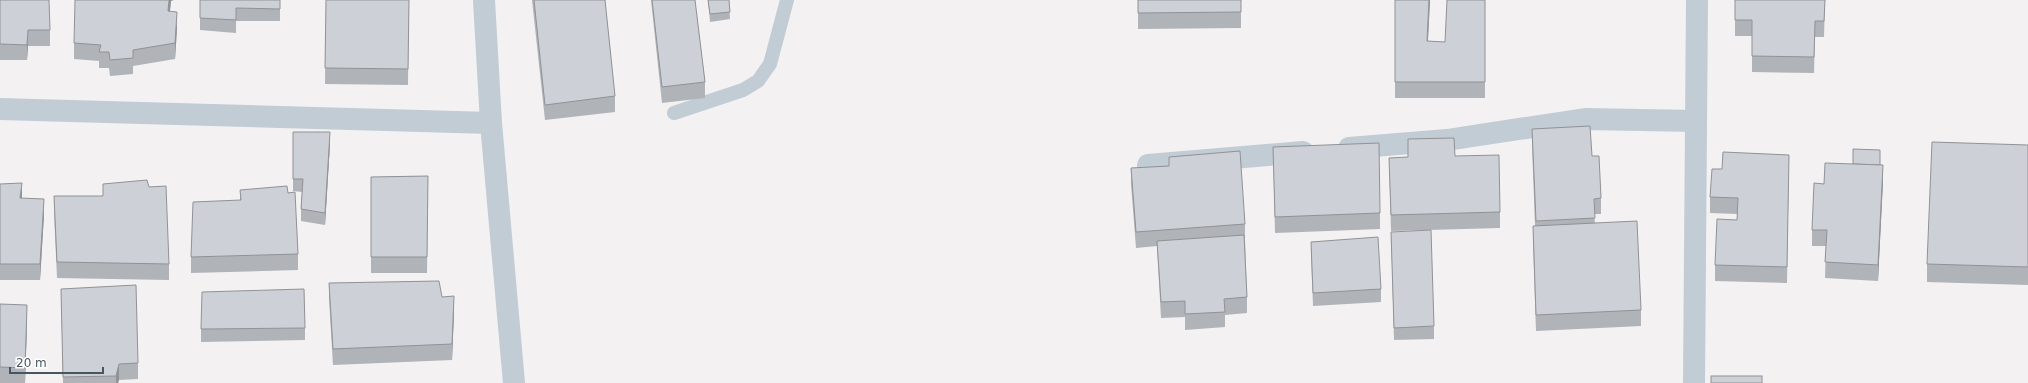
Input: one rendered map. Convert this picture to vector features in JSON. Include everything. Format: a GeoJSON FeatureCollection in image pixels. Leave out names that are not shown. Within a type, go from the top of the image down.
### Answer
{"type":"FeatureCollection","features":[{"type":"Feature","properties":{"kind":"street"},"geometry":{"type":"LineString","coordinates":[[484,0],[491,123],[514,383]]}},
{"type":"Feature","properties":{"kind":"street"},"geometry":{"type":"LineString","coordinates":[[1694,383],[1697,0]]}},
{"type":"Feature","properties":{"kind":"street"},"geometry":{"type":"LineString","coordinates":[[0,109],[491,123]]}},
{"type":"Feature","properties":{"kind":"street"},"geometry":{"type":"LineString","coordinates":[[1148,165],[1447,140],[1585,120],[1696,121]]}},
{"type":"Feature","properties":{"kind":"lane"},"geometry":{"type":"LineString","coordinates":[[674,113],[743,90],[758,81],[770,64],[787,0]]}},
{"type":"Feature","properties":{"kind":"building"},"geometry":{"type":"Polygon","coordinates":[[[0,0],[49,0],[50,30],[28,30],[27,45],[0,44],[0,0]]]}},
{"type":"Feature","properties":{"kind":"building"},"geometry":{"type":"Polygon","coordinates":[[[75,0],[169,0],[168,11],[177,12],[175,43],[133,50],[133,58],[110,60],[109,52],[99,52],[101,45],[74,43],[75,0]]]}},
{"type":"Feature","properties":{"kind":"building"},"geometry":{"type":"Polygon","coordinates":[[[200,0],[280,0],[280,9],[236,8],[236,20],[200,18],[200,0]]]}},
{"type":"Feature","properties":{"kind":"building"},"geometry":{"type":"Polygon","coordinates":[[[326,0],[409,0],[408,69],[325,68],[326,0]]]}},
{"type":"Feature","properties":{"kind":"building"},"geometry":{"type":"Polygon","coordinates":[[[534,0],[605,0],[615,96],[545,105],[534,0]]]}},
{"type":"Feature","properties":{"kind":"building"},"geometry":{"type":"Polygon","coordinates":[[[652,0],[695,0],[705,82],[662,87],[652,0]]]}},
{"type":"Feature","properties":{"kind":"building"},"geometry":{"type":"Polygon","coordinates":[[[708,0],[729,0],[730,12],[710,14],[708,0]]]}},
{"type":"Feature","properties":{"kind":"building"},"geometry":{"type":"Polygon","coordinates":[[[1138,0],[1241,0],[1241,12],[1138,13],[1138,0]]]}},
{"type":"Feature","properties":{"kind":"building"},"geometry":{"type":"Polygon","coordinates":[[[1395,0],[1429,0],[1427,41],[1445,42],[1447,0],[1485,0],[1485,82],[1395,82],[1395,0]]]}},
{"type":"Feature","properties":{"kind":"building"},"geometry":{"type":"Polygon","coordinates":[[[1735,0],[1825,0],[1824,21],[1815,21],[1814,57],[1752,56],[1752,20],[1735,20],[1735,0]]]}},
{"type":"Feature","properties":{"kind":"building"},"geometry":{"type":"Polygon","coordinates":[[[1590,126],[1592,156],[1599,156],[1601,198],[1594,199],[1595,218],[1536,221],[1532,129],[1590,126]]]}},
{"type":"Feature","properties":{"kind":"building"},"geometry":{"type":"Polygon","coordinates":[[[293,132],[330,132],[325,213],[301,209],[303,179],[293,179],[293,132]]]}},
{"type":"Feature","properties":{"kind":"building"},"geometry":{"type":"Polygon","coordinates":[[[1454,138],[1455,156],[1499,155],[1500,212],[1391,215],[1389,158],[1408,157],[1408,139],[1454,138]]]}},
{"type":"Feature","properties":{"kind":"building"},"geometry":{"type":"Polygon","coordinates":[[[1932,142],[2028,145],[2028,267],[1927,264],[1932,142]]]}},
{"type":"Feature","properties":{"kind":"building"},"geometry":{"type":"Polygon","coordinates":[[[1379,143],[1380,213],[1275,217],[1273,147],[1379,143]]]}},
{"type":"Feature","properties":{"kind":"building"},"geometry":{"type":"Polygon","coordinates":[[[1853,149],[1880,150],[1880,165],[1853,164],[1853,149]]]}},
{"type":"Feature","properties":{"kind":"building"},"geometry":{"type":"Polygon","coordinates":[[[1240,151],[1245,224],[1136,232],[1131,168],[1169,166],[1169,157],[1240,151]]]}},
{"type":"Feature","properties":{"kind":"building"},"geometry":{"type":"Polygon","coordinates":[[[1723,152],[1789,155],[1787,267],[1715,265],[1717,219],[1737,220],[1738,198],[1710,197],[1712,169],[1722,169],[1723,152]]]}},
{"type":"Feature","properties":{"kind":"building"},"geometry":{"type":"Polygon","coordinates":[[[1825,163],[1883,165],[1878,265],[1825,262],[1827,230],[1812,230],[1814,183],[1824,184],[1825,163]]]}},
{"type":"Feature","properties":{"kind":"building"},"geometry":{"type":"Polygon","coordinates":[[[428,176],[427,257],[371,257],[371,177],[428,176]]]}},
{"type":"Feature","properties":{"kind":"building"},"geometry":{"type":"Polygon","coordinates":[[[147,180],[149,187],[166,186],[169,264],[57,262],[54,196],[103,196],[103,184],[147,180]]]}},
{"type":"Feature","properties":{"kind":"building"},"geometry":{"type":"Polygon","coordinates":[[[22,183],[20,198],[44,199],[40,264],[0,264],[0,184],[22,183]]]}},
{"type":"Feature","properties":{"kind":"building"},"geometry":{"type":"Polygon","coordinates":[[[287,186],[288,193],[295,192],[298,254],[191,257],[193,202],[241,200],[240,190],[287,186]]]}},
{"type":"Feature","properties":{"kind":"building"},"geometry":{"type":"Polygon","coordinates":[[[1637,221],[1641,310],[1536,315],[1533,226],[1637,221]]]}},
{"type":"Feature","properties":{"kind":"building"},"geometry":{"type":"Polygon","coordinates":[[[1431,230],[1434,326],[1394,328],[1391,232],[1431,230]]]}},
{"type":"Feature","properties":{"kind":"building"},"geometry":{"type":"Polygon","coordinates":[[[1244,235],[1247,297],[1224,299],[1225,312],[1185,314],[1185,301],[1161,302],[1157,241],[1244,235]]]}},
{"type":"Feature","properties":{"kind":"building"},"geometry":{"type":"Polygon","coordinates":[[[1378,237],[1381,289],[1313,293],[1311,242],[1378,237]]]}},
{"type":"Feature","properties":{"kind":"building"},"geometry":{"type":"Polygon","coordinates":[[[439,281],[442,297],[454,296],[452,344],[333,349],[329,283],[439,281]]]}},
{"type":"Feature","properties":{"kind":"building"},"geometry":{"type":"Polygon","coordinates":[[[136,285],[138,363],[119,364],[116,376],[63,377],[61,289],[136,285]]]}},
{"type":"Feature","properties":{"kind":"building"},"geometry":{"type":"Polygon","coordinates":[[[304,289],[305,328],[201,329],[202,292],[304,289]]]}},
{"type":"Feature","properties":{"kind":"building"},"geometry":{"type":"Polygon","coordinates":[[[0,304],[27,305],[25,368],[0,367],[0,304]]]}},
{"type":"Feature","properties":{"kind":"building"},"geometry":{"type":"Polygon","coordinates":[[[1711,376],[1762,376],[1762,383],[1711,383],[1711,376]]]}}]}
